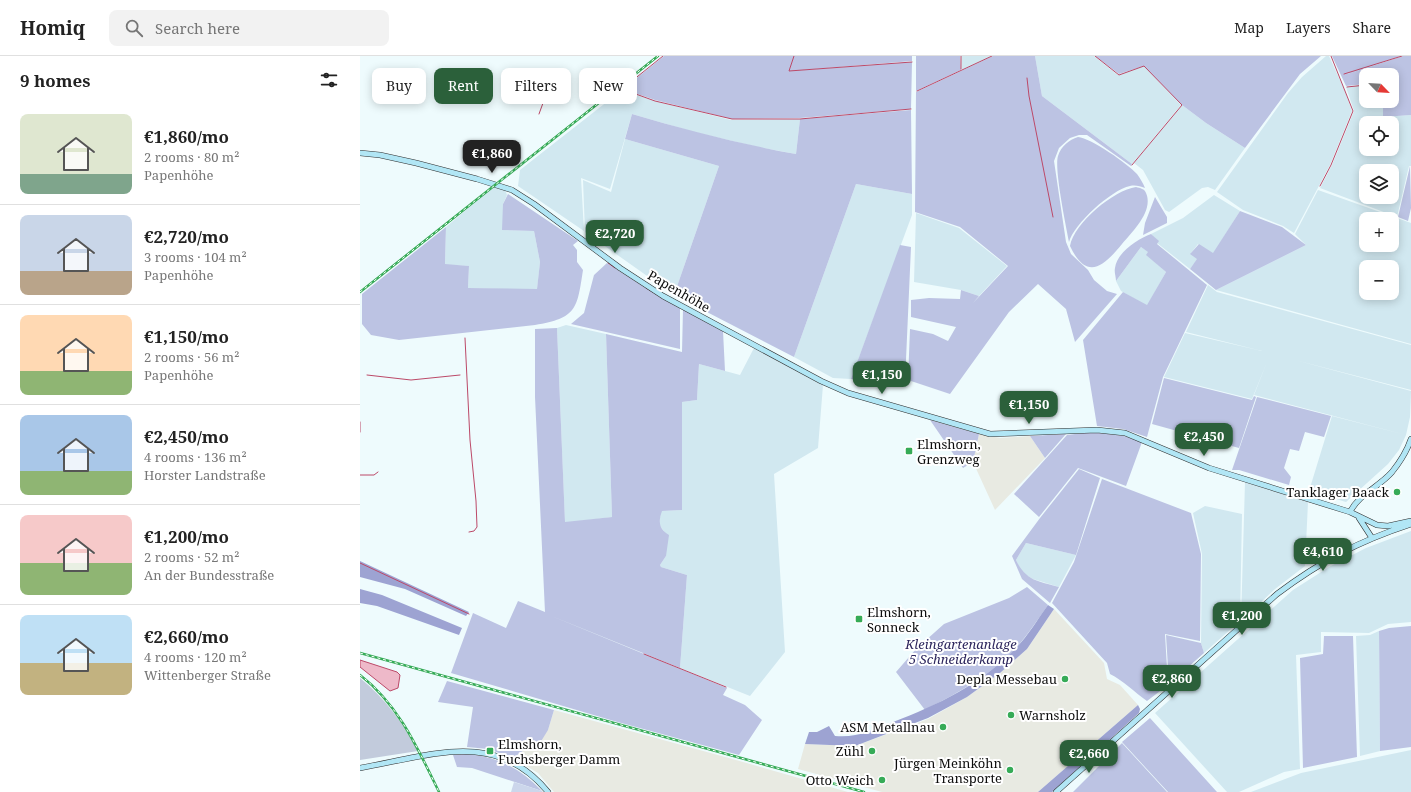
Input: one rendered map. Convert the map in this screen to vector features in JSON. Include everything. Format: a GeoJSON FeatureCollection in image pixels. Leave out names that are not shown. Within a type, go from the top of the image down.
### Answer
{"type":"FeatureCollection","features":[{"type":"Feature","properties":{"kind":"main road","name":"Papenhöhe"},"geometry":{"type":"LineString","coordinates":[[360,153],[416,163],[512,190],[534,204],[620,268],[678,305],[831,386],[875,402],[929,416],[973,431],[998,435],[1097,430],[1125,433],[1214,470],[1350,512],[1377,525],[1388,526],[1411,521]]}},
{"type":"Feature","properties":{"kind":"main road"},"geometry":{"type":"LineString","coordinates":[[1350,512],[1356,503],[1392,472],[1404,455],[1411,439]]}},
{"type":"Feature","properties":{"kind":"main road"},"geometry":{"type":"LineString","coordinates":[[1359,517],[1372,538]]}},
{"type":"Feature","properties":{"kind":"main road"},"geometry":{"type":"LineString","coordinates":[[1056,792],[1277,594],[1340,552],[1372,538],[1411,524]]}},
{"type":"Feature","properties":{"kind":"main road"},"geometry":{"type":"LineString","coordinates":[[360,768],[448,752],[474,751],[505,759],[528,772],[548,792]]}},
{"type":"Feature","properties":{"kind":"shaded area"},"geometry":{"type":"Polygon","coordinates":[[[961,56],[992,56],[962,70],[961,56]]]}},
{"type":"Feature","properties":{"kind":"shaded area"},"geometry":{"type":"Polygon","coordinates":[[[1035,56],[1094,56],[1118,75],[1144,66],[1181,105],[1132,164],[1042,96],[1035,56]]]}},
{"type":"Feature","properties":{"kind":"shaded area"},"geometry":{"type":"Polygon","coordinates":[[[1326,56],[1329,56],[1352,111],[1330,165],[1294,233],[1283,226],[1243,210],[1217,192],[1288,93],[1302,77],[1326,56]]]}},
{"type":"Feature","properties":{"kind":"shaded area"},"geometry":{"type":"Polygon","coordinates":[[[1359,86],[1359,108],[1383,108],[1383,116],[1359,116],[1359,156],[1399,156],[1399,116],[1397,116],[1411,115],[1411,166],[1409,166],[1398,212],[1384,212],[1362,204],[1399,204],[1399,164],[1359,164],[1359,203],[1320,188],[1332,165],[1354,111],[1346,87],[1359,86]]]}},
{"type":"Feature","properties":{"kind":"shaded area"},"geometry":{"type":"Polygon","coordinates":[[[637,95],[731,120],[800,119],[796,154],[694,132],[632,114],[610,189],[581,178],[584,231],[518,186],[520,170],[604,104],[637,104],[637,95]]]}},
{"type":"Feature","properties":{"kind":"shaded area"},"geometry":{"type":"Polygon","coordinates":[[[1182,105],[1206,123],[1245,148],[1215,190],[1208,187],[1202,188],[1169,212],[1165,210],[1143,170],[1134,163],[1182,105]]]}},
{"type":"Feature","properties":{"kind":"shaded area"},"geometry":{"type":"Polygon","coordinates":[[[625,139],[719,166],[674,295],[585,232],[583,180],[611,192],[625,139]]]}},
{"type":"Feature","properties":{"kind":"shaded area"},"geometry":{"type":"Polygon","coordinates":[[[856,184],[912,194],[912,215],[851,379],[833,378],[794,357],[856,184]]]}},
{"type":"Feature","properties":{"kind":"shaded area"},"geometry":{"type":"Polygon","coordinates":[[[494,186],[505,189],[507,195],[503,204],[503,230],[534,231],[540,262],[537,290],[468,288],[469,266],[445,265],[446,227],[494,186]]]}},
{"type":"Feature","properties":{"kind":"shaded area"},"geometry":{"type":"Polygon","coordinates":[[[1318,190],[1380,212],[1359,212],[1359,252],[1399,252],[1399,219],[1411,223],[1411,344],[1216,290],[1306,245],[1295,234],[1318,190]]]}},
{"type":"Feature","properties":{"kind":"shaded area"},"geometry":{"type":"Polygon","coordinates":[[[1214,195],[1240,211],[1213,254],[1198,244],[1191,253],[1198,259],[1190,269],[1157,243],[1158,241],[1151,234],[1183,218],[1214,195]]]}},
{"type":"Feature","properties":{"kind":"shaded area"},"geometry":{"type":"Polygon","coordinates":[[[916,213],[959,228],[1007,266],[979,296],[961,290],[914,282],[916,213]]]}},
{"type":"Feature","properties":{"kind":"shaded area"},"geometry":{"type":"Polygon","coordinates":[[[1141,247],[1149,252],[1147,255],[1166,272],[1147,306],[1121,291],[1116,281],[1141,247]]]}},
{"type":"Feature","properties":{"kind":"shaded area"},"geometry":{"type":"Polygon","coordinates":[[[1208,285],[1217,292],[1411,345],[1411,390],[1295,360],[1411,391],[1410,417],[1406,435],[1254,395],[1267,362],[1252,399],[1164,377],[1185,333],[1262,351],[1186,332],[1208,285]]]}},
{"type":"Feature","properties":{"kind":"shaded area"},"geometry":{"type":"Polygon","coordinates":[[[566,325],[606,334],[612,517],[565,523],[557,328],[566,325]]]}},
{"type":"Feature","properties":{"kind":"shaded area"},"geometry":{"type":"Polygon","coordinates":[[[754,348],[823,385],[818,448],[774,474],[785,652],[750,696],[680,668],[687,575],[661,567],[660,565],[666,556],[665,533],[659,524],[661,511],[682,510],[682,402],[697,400],[699,364],[740,375],[754,348]]]}},
{"type":"Feature","properties":{"kind":"shaded area"},"geometry":{"type":"Polygon","coordinates":[[[1332,416],[1406,435],[1399,450],[1388,464],[1346,502],[1309,491],[1332,416]]]}},
{"type":"Feature","properties":{"kind":"shaded area"},"geometry":{"type":"Polygon","coordinates":[[[979,434],[1000,438],[1030,436],[1045,458],[995,510],[973,462],[979,434]]]}},
{"type":"Feature","properties":{"kind":"shaded area"},"geometry":{"type":"Polygon","coordinates":[[[1245,482],[1308,502],[1305,566],[1275,589],[1241,621],[1245,482]]]}},
{"type":"Feature","properties":{"kind":"shaded area"},"geometry":{"type":"Polygon","coordinates":[[[1205,506],[1242,514],[1240,621],[1204,653],[1201,643],[1202,554],[1193,513],[1205,506]]]}},
{"type":"Feature","properties":{"kind":"shaded area"},"geometry":{"type":"Polygon","coordinates":[[[1411,531],[1411,622],[1388,624],[1369,633],[1321,632],[1321,652],[1296,655],[1300,769],[1284,772],[1239,792],[1227,792],[1155,713],[1293,590],[1329,567],[1366,548],[1411,531]]]}},
{"type":"Feature","properties":{"kind":"shaded area"},"geometry":{"type":"Polygon","coordinates":[[[1026,543],[1076,555],[1059,587],[1033,579],[1022,573],[1016,560],[1026,543]]]}},
{"type":"Feature","properties":{"kind":"shaded area"},"geometry":{"type":"Polygon","coordinates":[[[360,561],[469,612],[466,616],[405,589],[360,577],[360,561]]]}},
{"type":"Feature","properties":{"kind":"shaded area"},"geometry":{"type":"Polygon","coordinates":[[[360,589],[382,595],[462,628],[459,635],[377,606],[360,603],[360,589]]]}},
{"type":"Feature","properties":{"kind":"shaded area"},"geometry":{"type":"Polygon","coordinates":[[[1048,605],[1054,609],[1027,649],[1000,673],[967,697],[928,718],[855,746],[805,744],[809,732],[817,732],[829,726],[835,736],[858,735],[910,715],[942,701],[958,692],[988,673],[1015,649],[1048,605]]]}},
{"type":"Feature","properties":{"kind":"shaded area"},"geometry":{"type":"Polygon","coordinates":[[[1054,609],[1104,663],[1107,679],[1120,685],[1138,705],[1038,792],[882,792],[798,769],[805,744],[855,746],[928,719],[967,697],[1000,673],[1027,649],[1054,609]]]}},
{"type":"Feature","properties":{"kind":"shaded area"},"geometry":{"type":"Polygon","coordinates":[[[1379,631],[1380,751],[1360,756],[1356,636],[1370,635],[1379,631]]]}},
{"type":"Feature","properties":{"kind":"shaded area"},"geometry":{"type":"Polygon","coordinates":[[[360,660],[397,672],[400,675],[398,688],[390,691],[360,667],[360,660]]]}},
{"type":"Feature","properties":{"kind":"shaded area"},"geometry":{"type":"Polygon","coordinates":[[[360,678],[378,694],[393,712],[418,751],[360,760],[360,678]]]}},
{"type":"Feature","properties":{"kind":"shaded area"},"geometry":{"type":"Polygon","coordinates":[[[1138,705],[1140,709],[1139,713],[1052,792],[1038,792],[1138,705]]]}},
{"type":"Feature","properties":{"kind":"shaded area"},"geometry":{"type":"Polygon","coordinates":[[[554,710],[848,792],[554,792],[538,773],[513,758],[524,750],[528,739],[548,730],[554,710]]]}},
{"type":"Feature","properties":{"kind":"shaded area"},"geometry":{"type":"Polygon","coordinates":[[[1411,750],[1411,792],[1251,792],[1301,773],[1411,750]]]}},
{"type":"Feature","properties":{"kind":"shaded area"},"geometry":{"type":"Polygon","coordinates":[[[514,782],[542,791],[543,792],[511,792],[514,782]]]}},
{"type":"Feature","properties":{"kind":"green space"},"geometry":{"type":"Polygon","coordinates":[[[664,56],[912,56],[912,61],[791,71],[912,62],[911,109],[800,118],[732,119],[655,100],[637,94],[637,78],[664,56]]]}},
{"type":"Feature","properties":{"kind":"green space"},"geometry":{"type":"Polygon","coordinates":[[[916,56],[960,56],[961,70],[916,91],[916,56]]]}},
{"type":"Feature","properties":{"kind":"green space"},"geometry":{"type":"Polygon","coordinates":[[[993,56],[1035,56],[1042,96],[1132,164],[1131,166],[1087,135],[1079,135],[1070,138],[1059,148],[1054,161],[1066,242],[1071,254],[1088,270],[1094,280],[1107,291],[1117,294],[1075,342],[1066,309],[1038,284],[1009,312],[950,394],[908,380],[910,329],[933,334],[948,341],[956,327],[911,317],[911,300],[929,298],[960,299],[961,290],[979,296],[973,303],[1008,266],[960,227],[915,212],[916,92],[993,56]]]}},
{"type":"Feature","properties":{"kind":"green space"},"geometry":{"type":"Polygon","coordinates":[[[1095,56],[1321,56],[1300,74],[1245,148],[1206,123],[1182,105],[1144,66],[1119,74],[1095,56]]]}},
{"type":"Feature","properties":{"kind":"green space"},"geometry":{"type":"Polygon","coordinates":[[[1332,56],[1401,56],[1365,68],[1359,68],[1359,70],[1347,74],[1359,70],[1359,85],[1346,86],[1332,56]]]}},
{"type":"Feature","properties":{"kind":"green space"},"geometry":{"type":"Polygon","coordinates":[[[1403,56],[1411,56],[1411,115],[1383,116],[1383,108],[1399,108],[1399,68],[1366,68],[1403,56]]]}},
{"type":"Feature","properties":{"kind":"green space"},"geometry":{"type":"Polygon","coordinates":[[[911,110],[912,194],[856,184],[794,357],[674,295],[719,166],[625,139],[632,114],[673,126],[754,146],[796,154],[800,119],[911,110]]]}},
{"type":"Feature","properties":{"kind":"green space"},"geometry":{"type":"Polygon","coordinates":[[[1078,137],[1084,138],[1109,152],[1126,164],[1137,174],[1145,188],[1130,186],[1113,194],[1085,217],[1072,235],[1069,242],[1061,198],[1057,163],[1059,152],[1063,146],[1078,137]]]}},
{"type":"Feature","properties":{"kind":"green space"},"geometry":{"type":"Polygon","coordinates":[[[1410,166],[1411,208],[1408,221],[1399,217],[1410,166]]]}},
{"type":"Feature","properties":{"kind":"green space"},"geometry":{"type":"Polygon","coordinates":[[[1136,187],[1145,191],[1148,200],[1145,214],[1141,221],[1109,259],[1096,267],[1089,267],[1083,264],[1076,257],[1070,246],[1073,237],[1079,228],[1096,209],[1107,201],[1127,189],[1136,187]]]}},
{"type":"Feature","properties":{"kind":"green space"},"geometry":{"type":"Polygon","coordinates":[[[508,194],[578,241],[573,245],[577,250],[577,262],[583,270],[579,294],[572,310],[567,315],[559,319],[535,325],[399,340],[371,335],[362,324],[362,294],[446,227],[445,264],[469,266],[468,288],[537,289],[540,262],[534,231],[502,230],[503,204],[508,194]]]}},
{"type":"Feature","properties":{"kind":"green space"},"geometry":{"type":"Polygon","coordinates":[[[1155,197],[1167,217],[1167,223],[1143,235],[1145,223],[1155,197]]]}},
{"type":"Feature","properties":{"kind":"green space"},"geometry":{"type":"Polygon","coordinates":[[[1240,211],[1282,227],[1306,245],[1216,290],[1190,269],[1197,259],[1190,254],[1199,244],[1213,253],[1240,211]]]}},
{"type":"Feature","properties":{"kind":"green space"},"geometry":{"type":"Polygon","coordinates":[[[1151,234],[1159,241],[1157,244],[1207,285],[1163,377],[1147,437],[1123,429],[1097,426],[1083,340],[1123,292],[1147,305],[1166,272],[1146,255],[1148,252],[1141,247],[1116,281],[1115,270],[1120,257],[1129,247],[1140,239],[1151,234]]]}},
{"type":"Feature","properties":{"kind":"green space"},"geometry":{"type":"Polygon","coordinates":[[[900,245],[911,247],[905,382],[851,379],[900,245]]]}},
{"type":"Feature","properties":{"kind":"green space"},"geometry":{"type":"Polygon","coordinates":[[[607,263],[658,296],[680,308],[680,349],[571,324],[584,313],[594,275],[607,263]]]}},
{"type":"Feature","properties":{"kind":"green space"},"geometry":{"type":"Polygon","coordinates":[[[683,309],[723,331],[725,371],[699,364],[697,400],[682,402],[682,510],[662,511],[660,519],[661,528],[669,535],[666,556],[660,565],[661,567],[687,575],[680,668],[549,615],[727,688],[723,695],[745,705],[762,720],[739,755],[614,721],[451,673],[473,613],[506,628],[518,601],[545,612],[535,397],[535,329],[557,328],[565,522],[612,517],[606,334],[682,352],[683,309]]]}},
{"type":"Feature","properties":{"kind":"green space"},"geometry":{"type":"Polygon","coordinates":[[[1164,378],[1252,400],[1254,396],[1256,397],[1239,448],[1152,424],[1164,378]]]}},
{"type":"Feature","properties":{"kind":"green space"},"geometry":{"type":"Polygon","coordinates":[[[1257,397],[1331,416],[1324,437],[1305,432],[1299,451],[1290,449],[1284,468],[1291,477],[1289,485],[1239,470],[1232,470],[1257,397]]]}},
{"type":"Feature","properties":{"kind":"green space"},"geometry":{"type":"Polygon","coordinates":[[[930,420],[979,434],[973,462],[963,468],[930,420]]]}},
{"type":"Feature","properties":{"kind":"green space"},"geometry":{"type":"Polygon","coordinates":[[[1091,432],[1124,436],[1142,442],[1126,486],[1078,468],[1039,517],[1014,494],[1067,435],[1091,432]]]}},
{"type":"Feature","properties":{"kind":"green space"},"geometry":{"type":"Polygon","coordinates":[[[1066,434],[1045,458],[1030,436],[1066,434]]]}},
{"type":"Feature","properties":{"kind":"green space"},"geometry":{"type":"Polygon","coordinates":[[[1079,469],[1100,478],[1076,555],[1026,543],[1016,560],[1028,576],[1059,587],[1050,603],[1022,579],[1012,556],[1079,469]]]}},
{"type":"Feature","properties":{"kind":"green space"},"geometry":{"type":"Polygon","coordinates":[[[1102,479],[1191,513],[1201,554],[1200,641],[1165,634],[1168,685],[1147,701],[1110,674],[1107,663],[1052,603],[1074,562],[1102,479]]]}},
{"type":"Feature","properties":{"kind":"green space","name":"Kleingartenanlage 5 Schneiderkamp"},"geometry":{"type":"Polygon","coordinates":[[[1027,587],[1048,605],[1017,647],[997,666],[974,683],[925,710],[896,672],[916,649],[944,624],[1009,598],[1027,587]]]}},
{"type":"Feature","properties":{"kind":"green space"},"geometry":{"type":"Polygon","coordinates":[[[1411,626],[1411,747],[1380,751],[1379,631],[1389,628],[1411,626]]]}},
{"type":"Feature","properties":{"kind":"green space"},"geometry":{"type":"Polygon","coordinates":[[[1166,635],[1201,643],[1204,653],[1169,684],[1166,635]]]}},
{"type":"Feature","properties":{"kind":"green space"},"geometry":{"type":"Polygon","coordinates":[[[1324,636],[1353,636],[1357,757],[1303,768],[1300,658],[1323,654],[1324,636]]]}},
{"type":"Feature","properties":{"kind":"green space"},"geometry":{"type":"Polygon","coordinates":[[[447,681],[554,710],[548,730],[540,743],[528,739],[524,750],[513,758],[488,749],[467,747],[473,707],[438,702],[447,681]]]}},
{"type":"Feature","properties":{"kind":"green space"},"geometry":{"type":"Polygon","coordinates":[[[1150,718],[1217,792],[1168,792],[1122,742],[1150,718]]]}},
{"type":"Feature","properties":{"kind":"green space"},"geometry":{"type":"Polygon","coordinates":[[[1122,743],[1167,792],[1073,792],[1122,743]]]}},
{"type":"Feature","properties":{"kind":"green space"},"geometry":{"type":"Polygon","coordinates":[[[465,754],[487,757],[507,765],[525,776],[542,791],[472,768],[457,767],[453,755],[465,754]]]}},
{"type":"Feature","properties":{"kind":"waterway"},"geometry":{"type":"LineString","coordinates":[[637,77],[663,56]]}},
{"type":"Feature","properties":{"kind":"waterway"},"geometry":{"type":"LineString","coordinates":[[794,56],[789,71],[912,62]]}},
{"type":"Feature","properties":{"kind":"waterway"},"geometry":{"type":"LineString","coordinates":[[961,56],[961,69]]}},
{"type":"Feature","properties":{"kind":"waterway"},"geometry":{"type":"LineString","coordinates":[[917,91],[992,56]]}},
{"type":"Feature","properties":{"kind":"waterway"},"geometry":{"type":"LineString","coordinates":[[1095,56],[1119,75],[1144,66],[1182,105],[1132,165]]}},
{"type":"Feature","properties":{"kind":"waterway"},"geometry":{"type":"LineString","coordinates":[[1320,186],[1331,165],[1353,111],[1331,56]]}},
{"type":"Feature","properties":{"kind":"waterway"},"geometry":{"type":"LineString","coordinates":[[1344,74],[1402,56]]}},
{"type":"Feature","properties":{"kind":"waterway"},"geometry":{"type":"LineString","coordinates":[[1027,78],[1029,96],[1053,217]]}},
{"type":"Feature","properties":{"kind":"waterway"},"geometry":{"type":"LineString","coordinates":[[1347,87],[1359,86]]}},
{"type":"Feature","properties":{"kind":"waterway"},"geometry":{"type":"LineString","coordinates":[[637,94],[655,101],[732,119],[800,119],[911,109]]}},
{"type":"Feature","properties":{"kind":"waterway"},"geometry":{"type":"LineString","coordinates":[[539,114],[543,104]]}},
{"type":"Feature","properties":{"kind":"waterway"},"geometry":{"type":"LineString","coordinates":[[608,263],[615,268]]}},
{"type":"Feature","properties":{"kind":"waterway"},"geometry":{"type":"LineString","coordinates":[[646,288],[661,297]]}},
{"type":"Feature","properties":{"kind":"waterway"},"geometry":{"type":"LineString","coordinates":[[465,338],[470,440],[477,527],[474,531],[469,532]]}},
{"type":"Feature","properties":{"kind":"waterway"},"geometry":{"type":"LineString","coordinates":[[367,375],[411,380],[460,375]]}},
{"type":"Feature","properties":{"kind":"waterway"},"geometry":{"type":"LineString","coordinates":[[360,422],[360,432]]}},
{"type":"Feature","properties":{"kind":"waterway"},"geometry":{"type":"LineString","coordinates":[[360,475],[374,475],[378,472]]}},
{"type":"Feature","properties":{"kind":"waterway"},"geometry":{"type":"LineString","coordinates":[[360,563],[469,614]]}},
{"type":"Feature","properties":{"kind":"waterway"},"geometry":{"type":"LineString","coordinates":[[644,654],[726,687]]}},
{"type":"Feature","properties":{"kind":"railway"},"geometry":{"type":"LineString","coordinates":[[360,292],[658,56]]}},
{"type":"Feature","properties":{"kind":"railway"},"geometry":{"type":"LineString","coordinates":[[360,653],[864,792]]}},
{"type":"Feature","properties":{"kind":"railway"},"geometry":{"type":"LineString","coordinates":[[360,675],[374,687],[397,714],[415,744],[439,792]]}},
{"type":"Feature","properties":{"kind":"place","name":"Elmshorn, Grenzweg"},"geometry":{"type":"Point","coordinates":[909,451]}},
{"type":"Feature","properties":{"kind":"place","name":"Tanklager Baack"},"geometry":{"type":"Point","coordinates":[1397,492]}},
{"type":"Feature","properties":{"kind":"place","name":"Elmshorn, Sonneck"},"geometry":{"type":"Point","coordinates":[859,619]}},
{"type":"Feature","properties":{"kind":"place","name":"Depla Messebau"},"geometry":{"type":"Point","coordinates":[1065,679]}},
{"type":"Feature","properties":{"kind":"place","name":"Warnsholz"},"geometry":{"type":"Point","coordinates":[1011,715]}},
{"type":"Feature","properties":{"kind":"place","name":"ASM Metallnau"},"geometry":{"type":"Point","coordinates":[943,727]}},
{"type":"Feature","properties":{"kind":"place","name":"Elmshorn, Fuchsberger Damm"},"geometry":{"type":"Point","coordinates":[490,751]}},
{"type":"Feature","properties":{"kind":"place","name":"Zühl"},"geometry":{"type":"Point","coordinates":[872,751]}},
{"type":"Feature","properties":{"kind":"place","name":"Jürgen Meinköhn Transporte"},"geometry":{"type":"Point","coordinates":[1010,770]}},
{"type":"Feature","properties":{"kind":"place","name":"Otto Weich"},"geometry":{"type":"Point","coordinates":[882,780]}}]}
